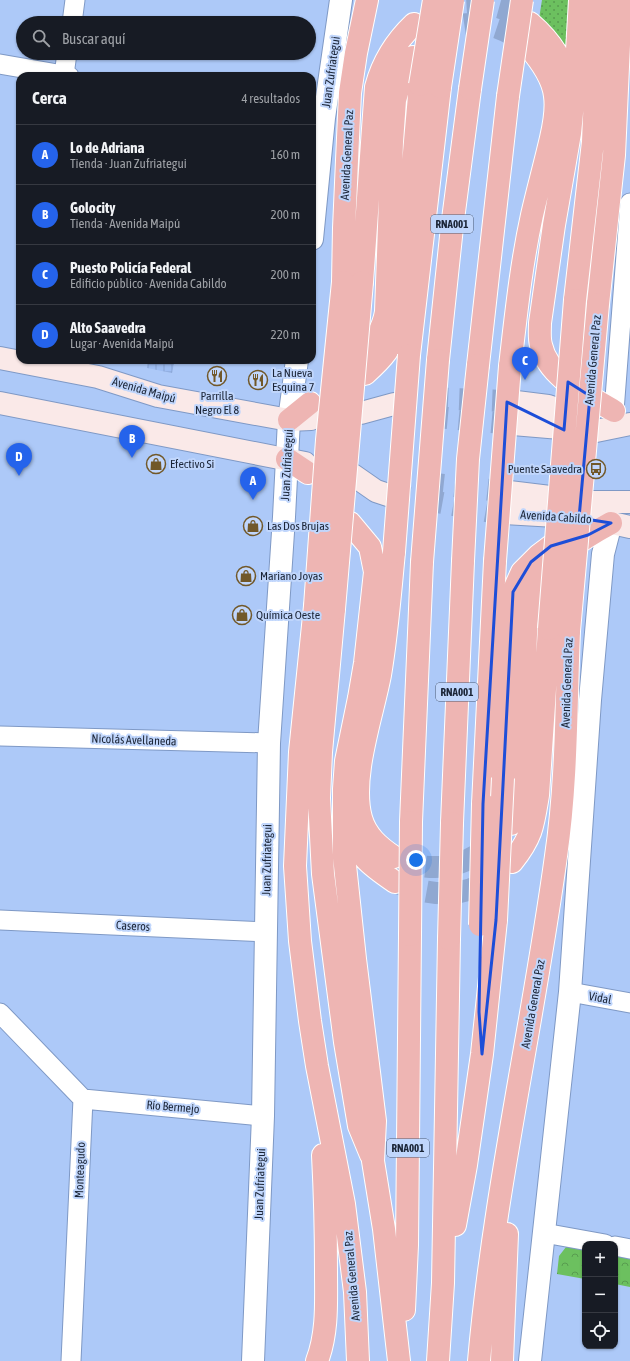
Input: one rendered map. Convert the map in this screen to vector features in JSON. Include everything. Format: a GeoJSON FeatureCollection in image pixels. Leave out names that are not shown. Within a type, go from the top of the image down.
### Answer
{"type":"FeatureCollection","features":[{"type":"Feature","properties":{"kind":"highway","name":"Avenida General Paz"},"geometry":{"type":"LineString","coordinates":[[358,1361],[355,1292],[344,1204],[317,1066],[304,980],[295,866],[300,752],[324,608],[327,440],[352,282],[344,228],[350,93],[356,53],[367,0]]}},
{"type":"Feature","properties":{"kind":"highway"},"geometry":{"type":"LineString","coordinates":[[394,857],[376,844],[362,820],[359,804],[359,769],[385,644],[394,552],[430,86],[434,0]]}},
{"type":"Feature","properties":{"kind":"highway"},"geometry":{"type":"LineString","coordinates":[[413,57],[403,73],[395,100],[392,142],[386,312],[382,327],[364,364],[385,356],[392,343],[399,323],[430,86],[453,0]]}},
{"type":"Feature","properties":{"kind":"highway","name":"RNA001"},"geometry":{"type":"LineString","coordinates":[[400,1361],[407,1245],[411,822],[422,562],[438,360],[452,226],[483,0]]}},
{"type":"Feature","properties":{"kind":"highway","name":"RNA001"},"geometry":{"type":"LineString","coordinates":[[438,1361],[443,1283],[452,823],[468,459],[508,96],[522,0]]}},
{"type":"Feature","properties":{"kind":"highway"},"geometry":{"type":"LineString","coordinates":[[580,0],[578,50],[570,133],[544,289],[540,323],[541,344],[546,359],[560,375],[623,420]]}},
{"type":"Feature","properties":{"kind":"highway"},"geometry":{"type":"LineString","coordinates":[[512,862],[527,841],[534,822],[559,630],[575,300],[593,142],[599,0]]}},
{"type":"Feature","properties":{"kind":"highway","name":"Avenida General Paz"},"geometry":{"type":"LineString","coordinates":[[479,1361],[482,1320],[499,1191],[542,955],[563,794],[559,630],[598,304],[614,154],[621,0]]}},
{"type":"Feature","properties":{"kind":"highway"},"geometry":{"type":"LineString","coordinates":[[352,282],[376,87],[390,52],[414,24]]}},
{"type":"Feature","properties":{"kind":"highway"},"geometry":{"type":"LineString","coordinates":[[530,24],[546,39],[561,61],[568,79],[572,111]]}},
{"type":"Feature","properties":{"kind":"highway"},"geometry":{"type":"LineString","coordinates":[[488,923],[483,804],[495,561],[510,366],[518,298],[532,216],[547,156],[556,104],[550,79],[541,62],[528,46]]}},
{"type":"Feature","properties":{"kind":"highway"},"geometry":{"type":"LineString","coordinates":[[289,420],[311,410]]}},
{"type":"Feature","properties":{"kind":"highway"},"geometry":{"type":"LineString","coordinates":[[287,459],[308,468]]}},
{"type":"Feature","properties":{"kind":"highway"},"geometry":{"type":"LineString","coordinates":[[350,523],[370,548],[375,572],[362,677],[346,761],[344,812],[346,877],[361,1014],[375,1121],[373,1161],[384,1229],[400,1361]]}},
{"type":"Feature","properties":{"kind":"highway"},"geometry":{"type":"LineString","coordinates":[[443,1283],[466,1165],[482,1054],[479,1012],[503,778],[509,623],[513,592],[522,572],[539,554],[551,546],[620,525]]}},
{"type":"Feature","properties":{"kind":"highway"},"geometry":{"type":"LineString","coordinates":[[511,824],[516,815],[521,792],[526,629],[530,600],[537,582],[548,568],[588,535]]}},
{"type":"Feature","properties":{"kind":"highway"},"geometry":{"type":"LineString","coordinates":[[324,608],[320,798],[324,874],[344,1042],[359,1126],[373,1161]]}},
{"type":"Feature","properties":{"kind":"highway"},"geometry":{"type":"LineString","coordinates":[[344,812],[353,840],[365,860],[394,882]]}},
{"type":"Feature","properties":{"kind":"highway"},"geometry":{"type":"LineString","coordinates":[[317,1066],[326,1203],[326,1325],[322,1349],[317,1361]]}},
{"type":"Feature","properties":{"kind":"highway"},"geometry":{"type":"LineString","coordinates":[[502,1361],[512,1124]]}},
{"type":"Feature","properties":{"kind":"main road","name":"Avenida Maipú"},"geometry":{"type":"LineString","coordinates":[[0,358],[16,361]]}},
{"type":"Feature","properties":{"kind":"main road","name":"Avenida Maipú"},"geometry":{"type":"LineString","coordinates":[[31,364],[98,377],[158,396],[289,420]]}},
{"type":"Feature","properties":{"kind":"main road"},"geometry":{"type":"LineString","coordinates":[[559,428],[510,402],[548,406],[596,422],[623,420]]}},
{"type":"Feature","properties":{"kind":"main road"},"geometry":{"type":"LineString","coordinates":[[0,403],[287,459]]}},
{"type":"Feature","properties":{"kind":"main road"},"geometry":{"type":"LineString","coordinates":[[361,413],[394,409]]}},
{"type":"Feature","properties":{"kind":"main road"},"geometry":{"type":"LineString","coordinates":[[513,424],[596,431],[623,420]]}},
{"type":"Feature","properties":{"kind":"main road"},"geometry":{"type":"LineString","coordinates":[[353,476],[376,491],[388,487]]}},
{"type":"Feature","properties":{"kind":"main road","name":"Avenida Cabildo"},"geometry":{"type":"LineString","coordinates":[[620,525],[507,503],[630,502]]}},
{"type":"Feature","properties":{"kind":"street"},"geometry":{"type":"LineString","coordinates":[[73,16],[75,0]]}},
{"type":"Feature","properties":{"kind":"street","name":"Juan Zufriategui"},"geometry":{"type":"LineString","coordinates":[[316,158],[318,117],[341,0]]}},
{"type":"Feature","properties":{"kind":"street"},"geometry":{"type":"LineString","coordinates":[[66,72],[67,60]]}},
{"type":"Feature","properties":{"kind":"street"},"geometry":{"type":"LineString","coordinates":[[0,64],[44,72]]}},
{"type":"Feature","properties":{"kind":"street","name":"Avenida General Paz"},"geometry":{"type":"LineString","coordinates":[[623,420],[630,203]]}},
{"type":"Feature","properties":{"kind":"street","name":"Juan Zufriategui"},"geometry":{"type":"LineString","coordinates":[[253,1361],[263,1116],[269,743],[289,420],[296,364]]}},
{"type":"Feature","properties":{"kind":"street","name":"Avenida General Paz"},"geometry":{"type":"LineString","coordinates":[[530,1361],[570,992],[590,700],[603,554],[620,525]]}},
{"type":"Feature","properties":{"kind":"street","name":"Nicolás Avellaneda"},"geometry":{"type":"LineString","coordinates":[[0,736],[269,743]]}},
{"type":"Feature","properties":{"kind":"street","name":"Caseros"},"geometry":{"type":"LineString","coordinates":[[0,920],[266,932]]}},
{"type":"Feature","properties":{"kind":"street","name":"Vidal"},"geometry":{"type":"LineString","coordinates":[[570,992],[630,1003]]}},
{"type":"Feature","properties":{"kind":"street"},"geometry":{"type":"LineString","coordinates":[[0,1013],[83,1099]]}},
{"type":"Feature","properties":{"kind":"street","name":"Río Bermejo"},"geometry":{"type":"LineString","coordinates":[[83,1099],[263,1116]]}},
{"type":"Feature","properties":{"kind":"street","name":"Monteagudo"},"geometry":{"type":"LineString","coordinates":[[72,1361],[83,1099]]}},
{"type":"Feature","properties":{"kind":"street"},"geometry":{"type":"LineString","coordinates":[[544,1233],[588,1241]]}},
{"type":"Feature","properties":{"kind":"street"},"geometry":{"type":"LineString","coordinates":[[618,1247],[630,1249]]}},
{"type":"Feature","properties":{"kind":"highlighted area"},"geometry":{"type":"Polygon","coordinates":[[[568,382],[590,396],[579,518],[611,523],[588,535],[551,546],[531,562],[513,592],[496,920],[482,1054],[479,1012],[483,804],[507,402],[564,430],[568,382]]]}},
{"type":"Feature","properties":{"kind":"shaded area"},"geometry":{"type":"Polygon","coordinates":[[[148,364],[174,364],[172,373],[147,368],[148,364]]]}},
{"type":"Feature","properties":{"kind":"green space"},"geometry":{"type":"Polygon","coordinates":[[[542,0],[571,0],[570,48],[566,49],[539,19],[542,0]]]}},
{"type":"Feature","properties":{"kind":"green space"},"geometry":{"type":"Polygon","coordinates":[[[566,1247],[582,1250],[582,1278],[557,1274],[559,1256],[566,1247]]]}},
{"type":"Feature","properties":{"kind":"green space"},"geometry":{"type":"Polygon","coordinates":[[[618,1256],[630,1258],[630,1287],[618,1285],[618,1256]]]}},
{"type":"Feature","properties":{"kind":"tunnel"},"geometry":{"type":"LineString","coordinates":[[434,10],[459,5],[484,4],[508,10],[530,23]]}},
{"type":"Feature","properties":{"kind":"tunnel"},"geometry":{"type":"LineString","coordinates":[[434,37],[446,30],[458,26],[482,24],[506,31],[528,46]]}},
{"type":"Feature","properties":{"kind":"tunnel"},"geometry":{"type":"LineString","coordinates":[[394,404],[401,401],[427,398],[516,402]]}},
{"type":"Feature","properties":{"kind":"tunnel"},"geometry":{"type":"LineString","coordinates":[[393,413],[513,424]]}},
{"type":"Feature","properties":{"kind":"tunnel"},"geometry":{"type":"LineString","coordinates":[[389,479],[509,492]]}},
{"type":"Feature","properties":{"kind":"tunnel"},"geometry":{"type":"LineString","coordinates":[[388,495],[506,513]]}},
{"type":"Feature","properties":{"kind":"tunnel"},"geometry":{"type":"LineString","coordinates":[[394,857],[408,863],[421,866],[447,866],[471,858],[483,852],[494,843]]}},
{"type":"Feature","properties":{"kind":"tunnel"},"geometry":{"type":"LineString","coordinates":[[395,882],[433,893],[446,893],[472,889],[484,884],[496,876]]}},
{"type":"Feature","properties":{"kind":"place","name":"Parrilla Negro El 8"},"geometry":{"type":"Point","coordinates":[217,376]}},
{"type":"Feature","properties":{"kind":"place","name":"La Nueva Esquina 7"},"geometry":{"type":"Point","coordinates":[258,380]}},
{"type":"Feature","properties":{"kind":"place","name":"Puesto Policía Federal"},"geometry":{"type":"Point","coordinates":[525,380]}},
{"type":"Feature","properties":{"kind":"place","name":"Golocity"},"geometry":{"type":"Point","coordinates":[132,458]}},
{"type":"Feature","properties":{"kind":"place","name":"Efectivo Si"},"geometry":{"type":"Point","coordinates":[156,464]}},
{"type":"Feature","properties":{"kind":"place","name":"Puente Saavedra"},"geometry":{"type":"Point","coordinates":[596,469]}},
{"type":"Feature","properties":{"kind":"place","name":"Alto Saavedra"},"geometry":{"type":"Point","coordinates":[19,476]}},
{"type":"Feature","properties":{"kind":"place","name":"Lo de Adriana"},"geometry":{"type":"Point","coordinates":[253,500]}},
{"type":"Feature","properties":{"kind":"place","name":"Las Dos Brujas"},"geometry":{"type":"Point","coordinates":[253,526]}},
{"type":"Feature","properties":{"kind":"place","name":"Mariano Joyas"},"geometry":{"type":"Point","coordinates":[246,576]}},
{"type":"Feature","properties":{"kind":"place","name":"Química Oeste"},"geometry":{"type":"Point","coordinates":[242,615]}}]}
